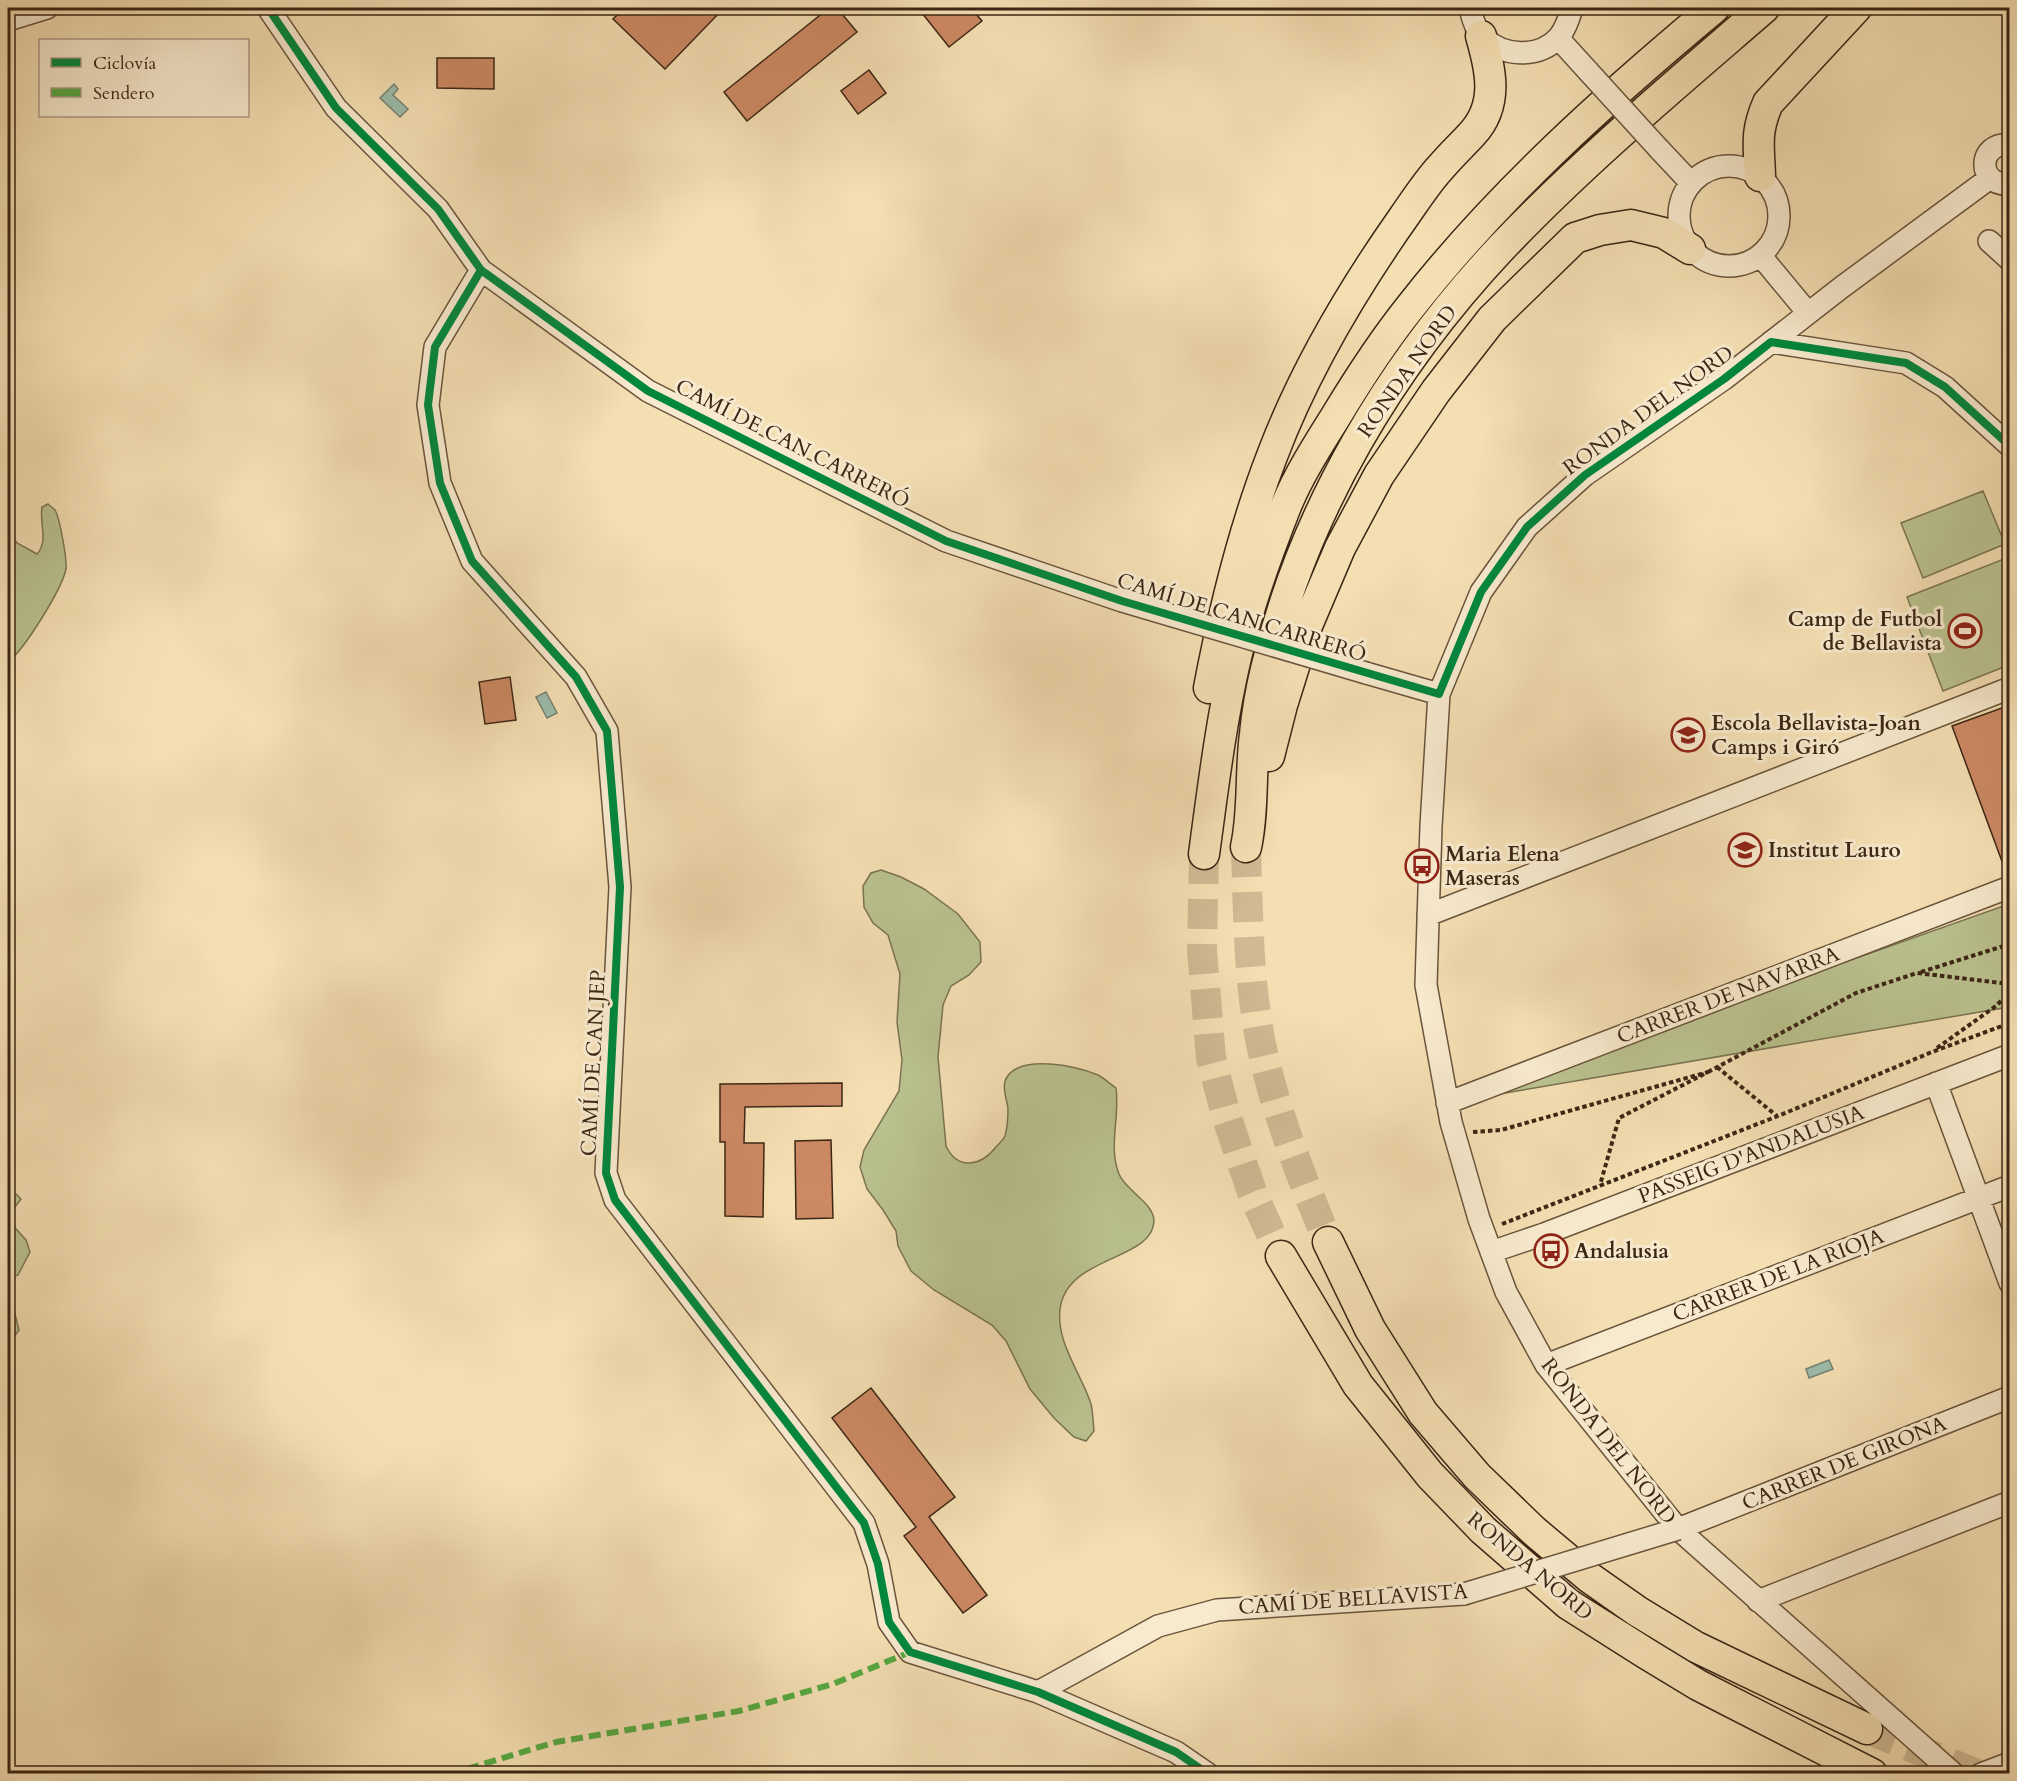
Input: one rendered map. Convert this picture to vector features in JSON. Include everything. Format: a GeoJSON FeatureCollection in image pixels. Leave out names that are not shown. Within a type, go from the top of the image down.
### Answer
{"type":"FeatureCollection","features":[{"type":"Feature","properties":{"kind":"highway","name":"RONDA NORD"},"geometry":{"type":"LineString","coordinates":[[1481,36],[1490,67],[1492,92],[1487,111],[1474,132],[1439,168],[1361,279],[1314,362],[1272,456],[1238,558],[1226,603],[1208,694],[1193,799],[1204,854],[1216,760],[1236,656],[1256,590],[1287,503],[1323,437],[1362,374],[1410,306],[1462,245],[1548,156],[1714,8]]}},
{"type":"Feature","properties":{"kind":"highway","name":"RONDA NORD"},"geometry":{"type":"LineString","coordinates":[[1690,249],[1664,233],[1631,225],[1600,230],[1575,238],[1492,319],[1436,391],[1379,476],[1340,548],[1306,628],[1281,705],[1248,838],[1256,724],[1266,670],[1292,578],[1318,516],[1356,445],[1392,385],[1456,301],[1501,249],[1560,189],[1764,8]]}},
{"type":"Feature","properties":{"kind":"highway"},"geometry":{"type":"LineString","coordinates":[[1760,176],[1758,137],[1760,122],[1768,103],[1856,8]]}},
{"type":"Feature","properties":{"kind":"highway","name":"RONDA NORD"},"geometry":{"type":"LineString","coordinates":[[1328,1242],[1370,1329],[1423,1413],[1477,1476],[1534,1531],[1590,1578],[1637,1611],[1696,1647],[1867,1729]]}},
{"type":"Feature","properties":{"kind":"highway","name":"RONDA NORD"},"geometry":{"type":"LineString","coordinates":[[1281,1256],[1358,1385],[1430,1475],[1483,1530],[1568,1604],[1647,1654],[1698,1685],[1872,1773]]}},
{"type":"Feature","properties":{"kind":"street"},"geometry":{"type":"LineString","coordinates":[[8,20],[47,8]]}},
{"type":"Feature","properties":{"kind":"street","name":"CAMÍ DE CAN CARRERÓ"},"geometry":{"type":"LineString","coordinates":[[268,8],[336,108],[438,209],[481,270],[648,391],[946,541],[1122,601],[1439,694]]}},
{"type":"Feature","properties":{"kind":"street"},"geometry":{"type":"LineString","coordinates":[[1470,8],[1472,20],[1481,36],[1494,46],[1511,52],[1529,53],[1545,48],[1558,38],[1568,24],[1572,8]]}},
{"type":"Feature","properties":{"kind":"street"},"geometry":{"type":"LineString","coordinates":[[1558,38],[1691,183]]}},
{"type":"Feature","properties":{"kind":"street"},"geometry":{"type":"LineString","coordinates":[[2000,181],[1984,165],[1987,155],[1997,145],[2010,145]]}},
{"type":"Feature","properties":{"kind":"street"},"geometry":{"type":"LineString","coordinates":[[1727,165],[1745,168],[1760,176],[1772,189],[1778,203],[1779,220],[1775,238],[1765,252],[1753,261],[1736,266],[1719,266],[1703,259],[1690,249],[1682,234],[1678,216],[1683,193],[1695,178],[1710,169],[1727,165]]}},
{"type":"Feature","properties":{"kind":"street","name":"RONDA DEL NORD"},"geometry":{"type":"LineString","coordinates":[[1954,1773],[1678,1529],[1546,1365],[1506,1292],[1473,1198],[1455,1136],[1426,985],[1428,915],[1439,694],[1481,592],[1527,527],[1585,474],[1724,379],[1808,313],[2000,181]]}},
{"type":"Feature","properties":{"kind":"street"},"geometry":{"type":"LineString","coordinates":[[1989,242],[2010,260]]}},
{"type":"Feature","properties":{"kind":"street"},"geometry":{"type":"LineString","coordinates":[[1760,255],[1808,313]]}},
{"type":"Feature","properties":{"kind":"street","name":"CAMÍ DE CAN JEP"},"geometry":{"type":"LineString","coordinates":[[481,270],[435,347],[428,405],[440,483],[472,561],[576,677],[607,731],[620,887],[606,1173],[615,1200],[864,1523],[878,1564],[890,1622],[910,1652],[1038,1692],[1176,1752],[1208,1773]]}},
{"type":"Feature","properties":{"kind":"street"},"geometry":{"type":"LineString","coordinates":[[1771,342],[1906,363],[1945,387],[2010,447]]}},
{"type":"Feature","properties":{"kind":"street"},"geometry":{"type":"LineString","coordinates":[[1428,915],[2010,688]]}},
{"type":"Feature","properties":{"kind":"street","name":"CARRER DE NAVARRA"},"geometry":{"type":"LineString","coordinates":[[1447,1103],[2010,886]]}},
{"type":"Feature","properties":{"kind":"street","name":"PASSEIG D'ANDALUSIA"},"geometry":{"type":"LineString","coordinates":[[1491,1252],[1544,1234],[2010,1055]]}},
{"type":"Feature","properties":{"kind":"street"},"geometry":{"type":"LineString","coordinates":[[1936,1083],[2010,1283]]}},
{"type":"Feature","properties":{"kind":"street","name":"CARRER DE LA RIOJA"},"geometry":{"type":"LineString","coordinates":[[1546,1365],[2010,1186]]}},
{"type":"Feature","properties":{"kind":"street","name":"CARRER DE GIRONA"},"geometry":{"type":"LineString","coordinates":[[1678,1529],[2010,1397]]}},
{"type":"Feature","properties":{"kind":"street"},"geometry":{"type":"LineString","coordinates":[[1758,1601],[2010,1502]]}},
{"type":"Feature","properties":{"kind":"street","name":"CAMÍ DE BELLAVISTA"},"geometry":{"type":"LineString","coordinates":[[1038,1692],[1158,1626],[1217,1610],[1464,1594],[1678,1529]]}},
{"type":"Feature","properties":{"kind":"street"},"geometry":{"type":"LineString","coordinates":[[1981,1773],[2010,1763]]}},
{"type":"Feature","properties":{"kind":"path"},"geometry":{"type":"LineString","coordinates":[[1600,1185],[1619,1118],[1856,993],[2010,944]]}},
{"type":"Feature","properties":{"kind":"path"},"geometry":{"type":"LineString","coordinates":[[1917,973],[2010,984]]}},
{"type":"Feature","properties":{"kind":"path"},"geometry":{"type":"LineString","coordinates":[[1932,1052],[1996,1006],[2010,992]]}},
{"type":"Feature","properties":{"kind":"path"},"geometry":{"type":"LineString","coordinates":[[1497,1225],[2010,1023]]}},
{"type":"Feature","properties":{"kind":"path"},"geometry":{"type":"LineString","coordinates":[[1717,1067],[1778,1116]]}},
{"type":"Feature","properties":{"kind":"path"},"geometry":{"type":"LineString","coordinates":[[1465,1133],[1501,1130],[1708,1071]]}},
{"type":"Feature","properties":{"kind":"green space"},"geometry":{"type":"Polygon","coordinates":[[[1983,491],[2005,544],[1923,578],[1901,523],[1983,491]]]}},
{"type":"Feature","properties":{"kind":"green space"},"geometry":{"type":"Polygon","coordinates":[[[48,504],[55,510],[59,522],[66,569],[58,590],[42,618],[8,662],[8,530],[17,543],[37,554],[41,549],[43,538],[42,507],[48,504]]]}},
{"type":"Feature","properties":{"kind":"green space","name":"Camp de Futbol de Bellavista"},"geometry":{"type":"Polygon","coordinates":[[[2009,557],[2009,665],[1943,691],[1907,597],[2009,557]]]}},
{"type":"Feature","properties":{"kind":"green space"},"geometry":{"type":"Polygon","coordinates":[[[881,870],[924,889],[958,914],[980,942],[981,962],[969,975],[951,986],[943,1005],[938,1057],[946,1146],[951,1154],[963,1162],[977,1162],[990,1153],[1004,1137],[1008,1109],[1004,1084],[1014,1070],[1024,1066],[1050,1064],[1077,1068],[1098,1075],[1116,1088],[1114,1153],[1116,1164],[1122,1180],[1145,1202],[1153,1214],[1154,1221],[1150,1234],[1140,1244],[1078,1278],[1066,1291],[1060,1309],[1065,1346],[1092,1407],[1094,1431],[1086,1441],[1074,1437],[1054,1418],[1030,1389],[1006,1341],[992,1325],[934,1290],[911,1271],[898,1246],[896,1231],[867,1189],[860,1167],[864,1150],[899,1091],[902,1060],[897,1022],[900,974],[888,935],[873,923],[864,907],[863,886],[871,873],[881,870]]]}},
{"type":"Feature","properties":{"kind":"green space"},"geometry":{"type":"Polygon","coordinates":[[[2009,904],[2009,1007],[1447,1103],[2009,904]]]}},
{"type":"Feature","properties":{"kind":"green space"},"geometry":{"type":"Polygon","coordinates":[[[8,1194],[16,1194],[21,1199],[8,1216],[8,1194]]]}},
{"type":"Feature","properties":{"kind":"green space"},"geometry":{"type":"Polygon","coordinates":[[[8,1220],[26,1240],[30,1252],[18,1275],[8,1279],[8,1220]]]}},
{"type":"Feature","properties":{"kind":"green space"},"geometry":{"type":"Polygon","coordinates":[[[8,1304],[15,1314],[19,1330],[8,1345],[8,1304]]]}},
{"type":"Feature","properties":{"kind":"shaded area"},"geometry":{"type":"Polygon","coordinates":[[[394,84],[398,89],[393,95],[408,109],[400,117],[380,98],[394,84]]]}},
{"type":"Feature","properties":{"kind":"shaded area"},"geometry":{"type":"Polygon","coordinates":[[[546,692],[557,713],[547,718],[536,697],[546,692]]]}},
{"type":"Feature","properties":{"kind":"shaded area"},"geometry":{"type":"Polygon","coordinates":[[[1829,1360],[1833,1369],[1809,1378],[1806,1369],[1829,1360]]]}},
{"type":"Feature","properties":{"kind":"building"},"geometry":{"type":"Polygon","coordinates":[[[624,8],[724,8],[665,69],[613,19],[624,8]]]}},
{"type":"Feature","properties":{"kind":"building"},"geometry":{"type":"Polygon","coordinates":[[[829,8],[837,8],[857,32],[747,121],[724,92],[829,8]]]}},
{"type":"Feature","properties":{"kind":"building"},"geometry":{"type":"Polygon","coordinates":[[[918,8],[971,8],[982,21],[949,47],[918,8]]]}},
{"type":"Feature","properties":{"kind":"building"},"geometry":{"type":"Polygon","coordinates":[[[437,58],[494,58],[494,89],[437,88],[437,58]]]}},
{"type":"Feature","properties":{"kind":"building"},"geometry":{"type":"Polygon","coordinates":[[[869,70],[886,93],[858,114],[841,91],[869,70]]]}},
{"type":"Feature","properties":{"kind":"building"},"geometry":{"type":"Polygon","coordinates":[[[510,677],[516,720],[485,724],[479,682],[510,677]]]}},
{"type":"Feature","properties":{"kind":"building"},"geometry":{"type":"Polygon","coordinates":[[[2010,705],[2010,875],[2007,875],[1952,726],[2010,705]]]}},
{"type":"Feature","properties":{"kind":"building"},"geometry":{"type":"Polygon","coordinates":[[[842,1083],[842,1106],[745,1107],[744,1143],[764,1143],[763,1217],[725,1216],[725,1142],[720,1142],[720,1084],[842,1083]]]}},
{"type":"Feature","properties":{"kind":"building"},"geometry":{"type":"Polygon","coordinates":[[[831,1140],[833,1218],[796,1219],[795,1141],[831,1140]]]}},
{"type":"Feature","properties":{"kind":"building"},"geometry":{"type":"Polygon","coordinates":[[[871,1388],[955,1497],[929,1517],[987,1595],[963,1613],[904,1536],[916,1527],[832,1418],[871,1388]]]}},
{"type":"Feature","properties":{"kind":"tunnel"},"geometry":{"type":"LineString","coordinates":[[1246,847],[1251,967],[1260,1039],[1281,1117],[1328,1242]]}},
{"type":"Feature","properties":{"kind":"tunnel"},"geometry":{"type":"LineString","coordinates":[[1204,854],[1202,950],[1211,1058],[1226,1115],[1252,1192],[1281,1256]]}},
{"type":"Feature","properties":{"kind":"tunnel"},"geometry":{"type":"LineString","coordinates":[[1867,1729],[1977,1774]]}},
{"type":"Feature","properties":{"kind":"marked path"},"geometry":{"type":"LineString","coordinates":[[450,1774],[556,1742],[739,1711],[833,1684],[910,1652]]}},
{"type":"Feature","properties":{"kind":"cycle path"},"geometry":{"type":"LineString","coordinates":[[268,8],[336,108],[438,209],[481,270],[648,391],[946,541],[1122,601],[1439,694],[1481,592],[1527,527],[1585,475],[1724,379],[1771,342],[1906,363],[1945,387],[2010,446]]}},
{"type":"Feature","properties":{"kind":"cycle path"},"geometry":{"type":"LineString","coordinates":[[481,270],[435,347],[428,405],[440,483],[472,561],[576,677],[607,731],[620,887],[606,1173],[615,1200],[864,1523],[878,1564],[889,1622],[910,1652],[1038,1692],[1176,1752],[1208,1774]]}},
{"type":"Feature","properties":{"kind":"place","name":"Camp de Futbol de Bellavista"},"geometry":{"type":"Point","coordinates":[1965,631]}},
{"type":"Feature","properties":{"kind":"place","name":"Escola Bellavista-Joan Camps i Giró"},"geometry":{"type":"Point","coordinates":[1688,735]}},
{"type":"Feature","properties":{"kind":"place","name":"Institut Lauro"},"geometry":{"type":"Point","coordinates":[1745,850]}},
{"type":"Feature","properties":{"kind":"place","name":"Maria Elena Maseras"},"geometry":{"type":"Point","coordinates":[1422,866]}},
{"type":"Feature","properties":{"kind":"place","name":"Andalusia"},"geometry":{"type":"Point","coordinates":[1551,1251]}}]}
